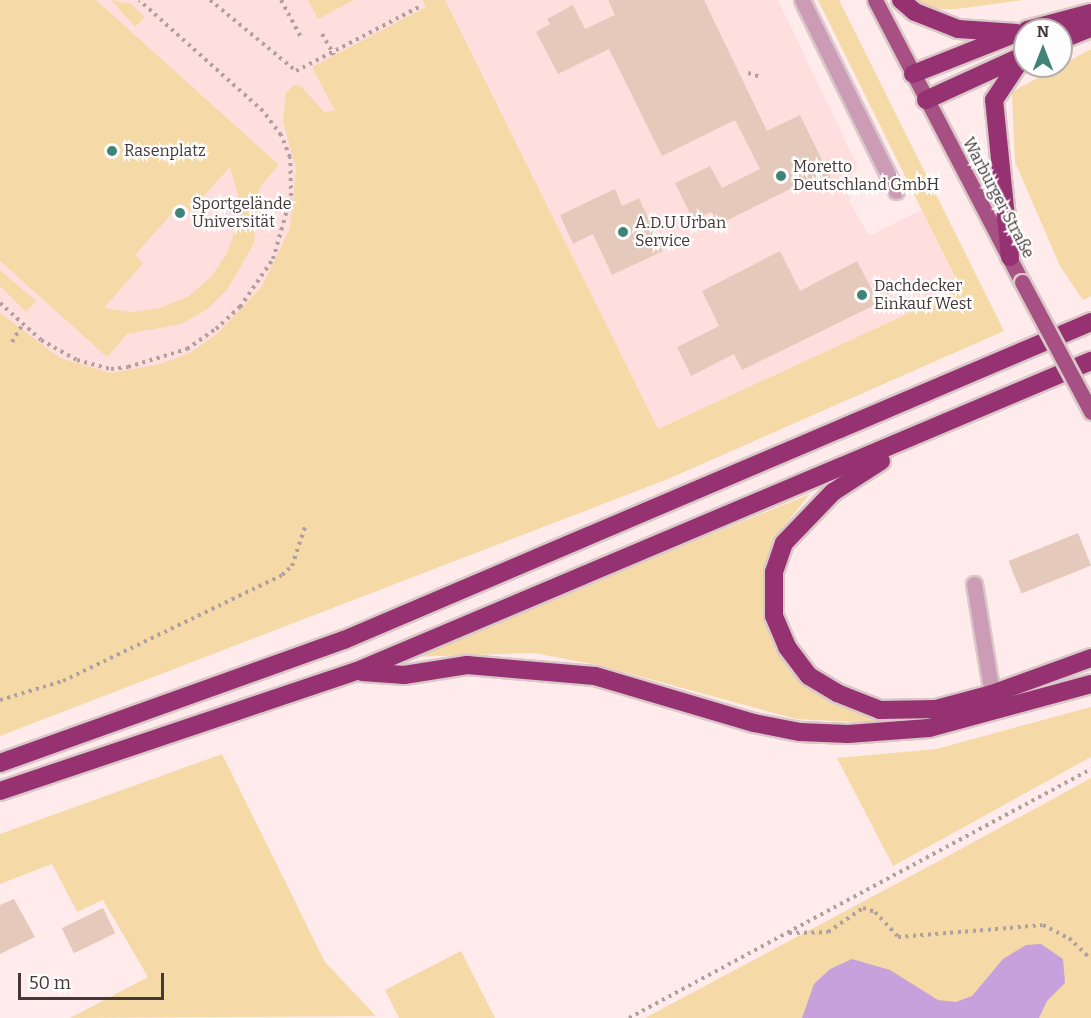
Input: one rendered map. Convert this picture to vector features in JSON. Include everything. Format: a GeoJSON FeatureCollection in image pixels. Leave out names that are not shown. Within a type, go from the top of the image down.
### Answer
{"type":"FeatureCollection","features":[{"type":"Feature","properties":{"kind":"highway"},"geometry":{"type":"LineString","coordinates":[[901,0],[915,12],[958,29],[1013,31]]}},
{"type":"Feature","properties":{"kind":"highway"},"geometry":{"type":"LineString","coordinates":[[1072,18],[1091,13]]}},
{"type":"Feature","properties":{"kind":"highway"},"geometry":{"type":"LineString","coordinates":[[1073,35],[1091,28]]}},
{"type":"Feature","properties":{"kind":"highway"},"geometry":{"type":"LineString","coordinates":[[913,74],[1013,35]]}},
{"type":"Feature","properties":{"kind":"highway"},"geometry":{"type":"LineString","coordinates":[[926,99],[1013,60]]}},
{"type":"Feature","properties":{"kind":"highway"},"geometry":{"type":"LineString","coordinates":[[1010,257],[994,99],[1013,72]]}},
{"type":"Feature","properties":{"kind":"highway"},"geometry":{"type":"LineString","coordinates":[[0,763],[344,640],[1091,322]]}},
{"type":"Feature","properties":{"kind":"highway"},"geometry":{"type":"LineString","coordinates":[[0,791],[357,671],[1091,361]]}},
{"type":"Feature","properties":{"kind":"highway"},"geometry":{"type":"LineString","coordinates":[[920,435],[833,492],[784,543],[774,572],[774,616],[787,647],[809,676],[837,693],[880,710],[936,709],[992,694],[1091,658]]}},
{"type":"Feature","properties":{"kind":"highway"},"geometry":{"type":"LineString","coordinates":[[357,671],[404,675],[467,665],[595,676],[754,723],[800,732],[848,734],[929,728],[1091,684]]}},
{"type":"Feature","properties":{"kind":"main road","name":"Warburger Straße"},"geometry":{"type":"LineString","coordinates":[[875,0],[1091,412]]}},
{"type":"Feature","properties":{"kind":"street"},"geometry":{"type":"LineString","coordinates":[[802,0],[896,191]]}},
{"type":"Feature","properties":{"kind":"street"},"geometry":{"type":"LineString","coordinates":[[974,585],[992,694]]}},
{"type":"Feature","properties":{"kind":"path"},"geometry":{"type":"LineString","coordinates":[[0,303],[23,324],[63,353],[96,366],[128,367],[158,360],[187,349],[240,307],[273,259],[285,227],[292,177],[281,135],[263,111],[139,0]]}},
{"type":"Feature","properties":{"kind":"path"},"geometry":{"type":"LineString","coordinates":[[210,0],[296,71],[333,54],[421,6]]}},
{"type":"Feature","properties":{"kind":"path"},"geometry":{"type":"LineString","coordinates":[[281,0],[302,39]]}},
{"type":"Feature","properties":{"kind":"path"},"geometry":{"type":"LineString","coordinates":[[322,34],[333,54]]}},
{"type":"Feature","properties":{"kind":"path"},"geometry":{"type":"LineString","coordinates":[[748,74],[760,77]]}},
{"type":"Feature","properties":{"kind":"path"},"geometry":{"type":"LineString","coordinates":[[12,342],[23,324]]}},
{"type":"Feature","properties":{"kind":"path"},"geometry":{"type":"LineString","coordinates":[[0,700],[63,681],[137,645],[174,632],[282,575],[292,566],[306,524]]}},
{"type":"Feature","properties":{"kind":"path"},"geometry":{"type":"LineString","coordinates":[[629,1018],[1091,769]]}},
{"type":"Feature","properties":{"kind":"path"},"geometry":{"type":"LineString","coordinates":[[785,933],[828,932],[863,908],[875,912],[898,937],[1043,925],[1069,938],[1091,959]]}},
{"type":"Feature","properties":{"kind":"shaded area"},"geometry":{"type":"Polygon","coordinates":[[[0,0],[778,0],[857,165],[849,201],[869,236],[922,210],[961,289],[658,430],[501,120],[259,371],[0,391],[0,0]]]}},
{"type":"Feature","properties":{"kind":"shaded area","name":"Rasenplatz"},"geometry":{"type":"Polygon","coordinates":[[[0,0],[96,0],[279,165],[259,188],[254,243],[227,290],[206,310],[181,324],[127,334],[107,357],[0,261],[0,0]],[[230,167],[190,211],[181,203],[135,255],[143,263],[104,308],[131,312],[160,308],[189,296],[212,276],[227,253],[237,225],[238,195],[230,167]]]}},
{"type":"Feature","properties":{"kind":"shaded area"},"geometry":{"type":"Polygon","coordinates":[[[111,0],[131,4],[145,17],[135,27],[111,0]]]}},
{"type":"Feature","properties":{"kind":"shaded area"},"geometry":{"type":"Polygon","coordinates":[[[308,0],[354,0],[318,19],[308,0]]]}},
{"type":"Feature","properties":{"kind":"shaded area"},"geometry":{"type":"Polygon","coordinates":[[[423,0],[445,0],[658,429],[961,289],[818,0],[839,0],[1004,331],[668,479],[0,736],[0,313],[60,358],[111,373],[160,364],[190,353],[218,333],[262,286],[290,228],[296,169],[283,121],[286,93],[293,85],[301,86],[324,112],[335,111],[312,67],[426,7],[423,0]]]}},
{"type":"Feature","properties":{"kind":"shaded area"},"geometry":{"type":"Polygon","coordinates":[[[914,0],[1023,0],[957,9],[922,9],[914,0]]]}},
{"type":"Feature","properties":{"kind":"shaded area"},"geometry":{"type":"Polygon","coordinates":[[[1091,49],[1091,296],[1083,300],[1060,266],[1015,162],[1012,92],[1038,78],[1073,78],[1073,59],[1091,49]]]}},
{"type":"Feature","properties":{"kind":"shaded area"},"geometry":{"type":"Polygon","coordinates":[[[0,270],[36,301],[26,312],[0,286],[0,270]]]}},
{"type":"Feature","properties":{"kind":"shaded area"},"geometry":{"type":"Polygon","coordinates":[[[810,494],[774,538],[766,614],[778,649],[803,681],[833,704],[876,717],[874,723],[796,719],[598,665],[534,653],[409,657],[810,494]]]}},
{"type":"Feature","properties":{"kind":"shaded area"},"geometry":{"type":"Polygon","coordinates":[[[1091,707],[1091,757],[893,866],[837,758],[936,749],[1091,707]]]}},
{"type":"Feature","properties":{"kind":"shaded area"},"geometry":{"type":"Polygon","coordinates":[[[222,754],[325,962],[376,1016],[70,1018],[148,977],[103,900],[77,912],[52,864],[0,884],[0,834],[222,754]]]}},
{"type":"Feature","properties":{"kind":"shaded area"},"geometry":{"type":"Polygon","coordinates":[[[1091,778],[1091,1018],[645,1018],[937,862],[1091,778]]]}},
{"type":"Feature","properties":{"kind":"shaded area"},"geometry":{"type":"Polygon","coordinates":[[[1041,944],[1063,959],[1065,983],[1047,1001],[1039,1018],[802,1018],[814,984],[830,969],[852,959],[890,970],[938,1000],[956,1002],[972,996],[1003,959],[1026,945],[1041,944]]]}},
{"type":"Feature","properties":{"kind":"shaded area"},"geometry":{"type":"Polygon","coordinates":[[[461,951],[495,1018],[399,1018],[385,990],[461,951]]]}},
{"type":"Feature","properties":{"kind":"building"},"geometry":{"type":"Polygon","coordinates":[[[608,0],[704,0],[767,131],[800,115],[831,178],[807,190],[804,182],[718,225],[711,212],[693,220],[675,183],[710,166],[722,188],[760,169],[735,120],[662,156],[609,49],[558,74],[536,32],[550,24],[547,19],[573,5],[585,29],[615,15],[608,0]]]}},
{"type":"Feature","properties":{"kind":"building","name":"A.D.U Urban Service"},"geometry":{"type":"Polygon","coordinates":[[[615,189],[622,206],[639,198],[663,251],[612,275],[593,234],[573,244],[560,215],[615,189]]]}},
{"type":"Feature","properties":{"kind":"building"},"geometry":{"type":"Polygon","coordinates":[[[780,251],[800,291],[857,261],[879,303],[742,370],[734,354],[691,376],[677,347],[719,326],[702,291],[780,251]]]}},
{"type":"Feature","properties":{"kind":"building"},"geometry":{"type":"Polygon","coordinates":[[[1078,533],[1091,565],[1022,594],[1008,561],[1078,533]]]}},
{"type":"Feature","properties":{"kind":"building"},"geometry":{"type":"Polygon","coordinates":[[[14,899],[35,937],[0,954],[0,905],[14,899]]]}},
{"type":"Feature","properties":{"kind":"building"},"geometry":{"type":"Polygon","coordinates":[[[103,908],[115,933],[74,953],[62,928],[103,908]]]}},
{"type":"Feature","properties":{"kind":"place","name":"Rasenplatz"},"geometry":{"type":"Point","coordinates":[112,151]}},
{"type":"Feature","properties":{"kind":"place","name":"Moretto Deutschland GmbH"},"geometry":{"type":"Point","coordinates":[781,176]}},
{"type":"Feature","properties":{"kind":"place","name":"Sportgelände Universität"},"geometry":{"type":"Point","coordinates":[180,213]}},
{"type":"Feature","properties":{"kind":"place","name":"A.D.U Urban Service"},"geometry":{"type":"Point","coordinates":[623,232]}},
{"type":"Feature","properties":{"kind":"place","name":"Dachdecker Einkauf West"},"geometry":{"type":"Point","coordinates":[862,295]}}]}
